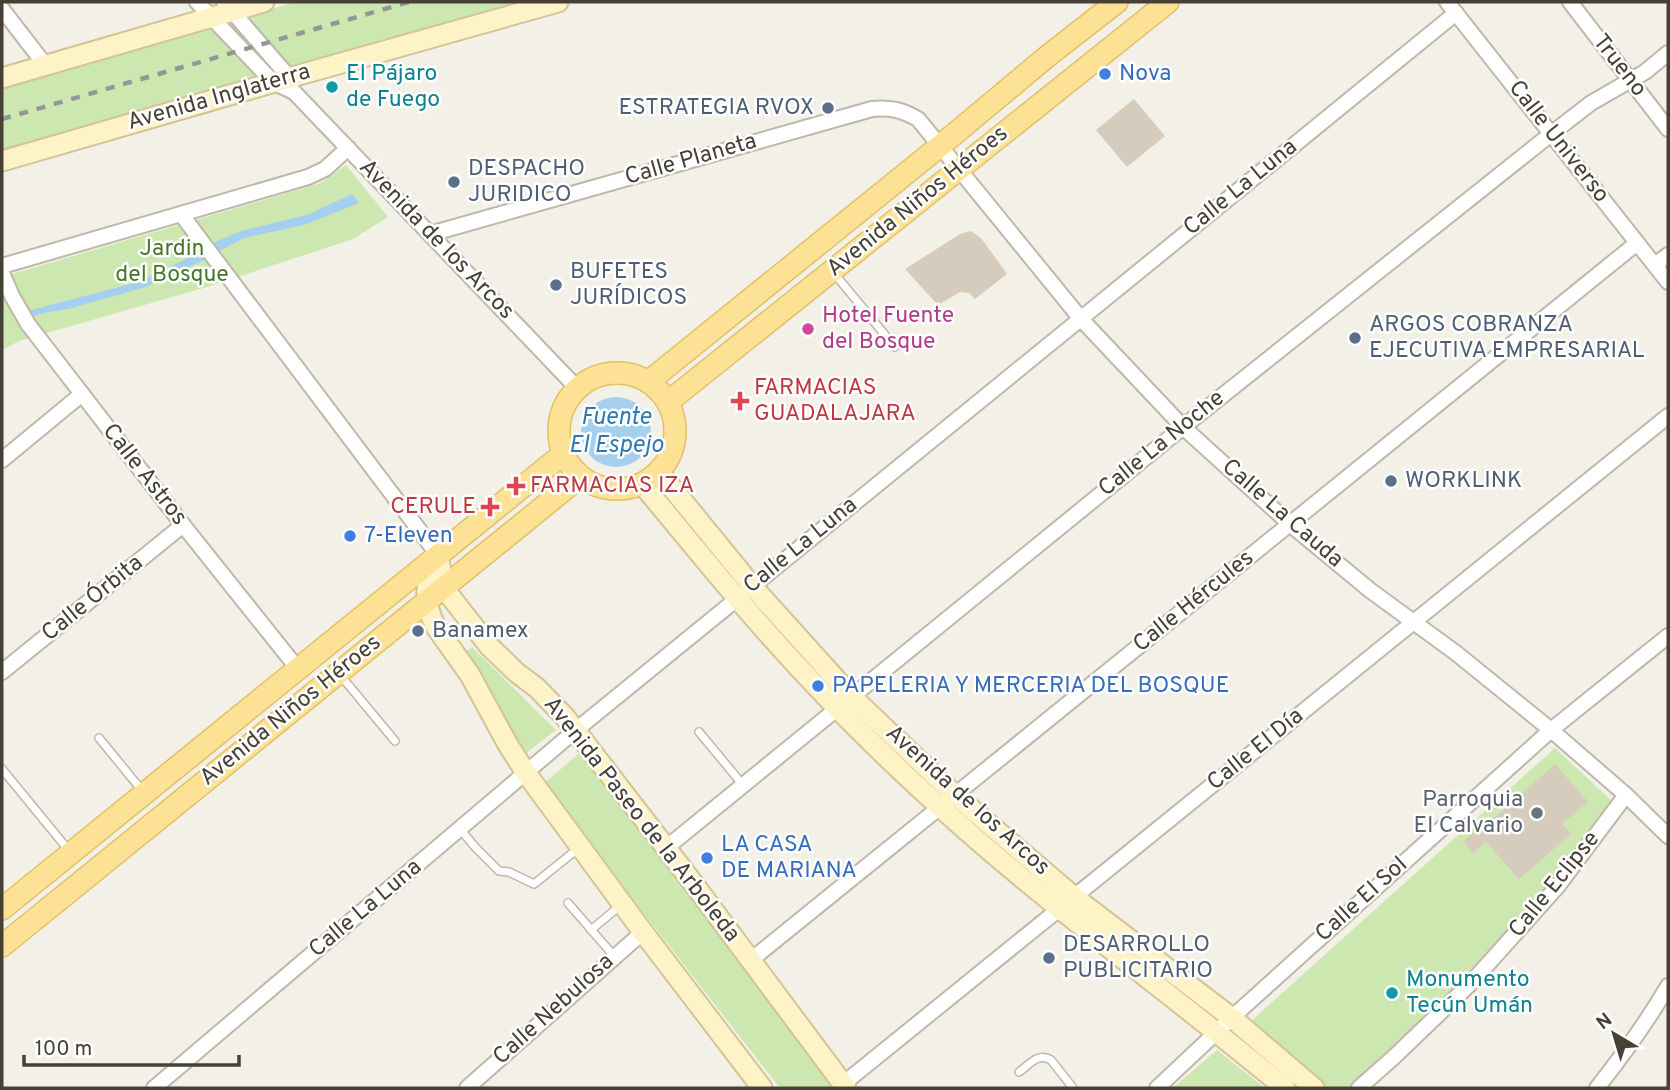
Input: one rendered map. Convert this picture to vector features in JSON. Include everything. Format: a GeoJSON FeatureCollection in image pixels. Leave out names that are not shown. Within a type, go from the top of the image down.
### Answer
{"type":"FeatureCollection","features":[{"type":"Feature","properties":{"kind":"main road","name":"Avenida Niños Héroes"},"geometry":{"type":"LineString","coordinates":[[648,382],[1117,2]]}},
{"type":"Feature","properties":{"kind":"main road","name":"Avenida Niños Héroes"},"geometry":{"type":"LineString","coordinates":[[668,402],[1168,2]]}},
{"type":"Feature","properties":{"kind":"main road"},"geometry":{"type":"LineString","coordinates":[[604,374],[634,375],[648,382],[661,393],[673,413],[675,442],[669,458],[651,478],[624,490],[604,489],[591,484],[572,469],[563,454],[558,431],[567,401],[577,388],[604,374]]}},
{"type":"Feature","properties":{"kind":"main road","name":"Avenida Niños Héroes"},"geometry":{"type":"LineString","coordinates":[[2,909],[563,454]]}},
{"type":"Feature","properties":{"kind":"main road","name":"Avenida Niños Héroes"},"geometry":{"type":"LineString","coordinates":[[2,946],[580,477]]}},
{"type":"Feature","properties":{"kind":"street","name":"Avenida de los Arcos"},"geometry":{"type":"LineString","coordinates":[[197,2],[285,84],[577,388]]}},
{"type":"Feature","properties":{"kind":"street"},"geometry":{"type":"LineString","coordinates":[[2,78],[211,17],[227,6],[264,2]]}},
{"type":"Feature","properties":{"kind":"street","name":"Avenida Inglaterra"},"geometry":{"type":"LineString","coordinates":[[2,161],[285,84],[558,2]]}},
{"type":"Feature","properties":{"kind":"street","name":"Trueno"},"geometry":{"type":"LineString","coordinates":[[1570,2],[1668,129]]}},
{"type":"Feature","properties":{"kind":"street","name":"Avenida de los Arcos"},"geometry":{"type":"LineString","coordinates":[[227,6],[285,84]]}},
{"type":"Feature","properties":{"kind":"street","name":"Calle Universo"},"geometry":{"type":"LineString","coordinates":[[1452,7],[1668,282]]}},
{"type":"Feature","properties":{"kind":"street","name":"Calle La Luna"},"geometry":{"type":"LineString","coordinates":[[154,1088],[576,730],[1081,319],[1452,7]]}},
{"type":"Feature","properties":{"kind":"street"},"geometry":{"type":"LineString","coordinates":[[2,9],[46,66]]}},
{"type":"Feature","properties":{"kind":"street","name":"Calle La Noche"},"geometry":{"type":"LineString","coordinates":[[666,848],[1183,427],[1551,134],[1598,98],[1645,72],[1668,53]]}},
{"type":"Feature","properties":{"kind":"street","name":"Calle Planeta"},"geometry":{"type":"LineString","coordinates":[[430,234],[872,109],[895,108],[906,112],[918,119],[940,146]]}},
{"type":"Feature","properties":{"kind":"street","name":"Calle La Cauda"},"geometry":{"type":"LineString","coordinates":[[940,146],[1081,319],[1183,427],[1290,524],[1371,591],[1414,621],[1551,730],[1626,795],[1668,836]]}},
{"type":"Feature","properties":{"kind":"street"},"geometry":{"type":"LineString","coordinates":[[2,266],[308,177],[325,169],[348,148]]}},
{"type":"Feature","properties":{"kind":"street","name":"Avenida Paseo de la Arboleda"},"geometry":{"type":"LineString","coordinates":[[181,214],[438,555],[436,626],[470,675],[507,743],[622,904],[762,1088]]}},
{"type":"Feature","properties":{"kind":"street","name":"Calle Hércules"},"geometry":{"type":"LineString","coordinates":[[751,960],[1637,243]]}},
{"type":"Feature","properties":{"kind":"street"},"geometry":{"type":"LineString","coordinates":[[1655,265],[1668,255]]}},
{"type":"Feature","properties":{"kind":"street","name":"Calle Astros"},"geometry":{"type":"LineString","coordinates":[[2,273],[28,324],[298,669]]}},
{"type":"Feature","properties":{"kind":"street"},"geometry":{"type":"LineString","coordinates":[[2,460],[82,394]]}},
{"type":"Feature","properties":{"kind":"street","name":"Calle El Día"},"geometry":{"type":"LineString","coordinates":[[845,1086],[1668,415]]}},
{"type":"Feature","properties":{"kind":"street","name":"Avenida de los Arcos"},"geometry":{"type":"LineString","coordinates":[[651,478],[745,592],[845,703],[947,801],[1285,1088]]}},
{"type":"Feature","properties":{"kind":"street","name":"Calle Órbita"},"geometry":{"type":"LineString","coordinates":[[2,672],[183,525]]}},
{"type":"Feature","properties":{"kind":"street","name":"Avenida Paseo de la Arboleda"},"geometry":{"type":"LineString","coordinates":[[435,594],[517,673],[537,688],[576,730],[845,1086]]}},
{"type":"Feature","properties":{"kind":"street","name":"Calle El Sol"},"geometry":{"type":"LineString","coordinates":[[1157,1088],[1551,730],[1668,636]]}},
{"type":"Feature","properties":{"kind":"street","name":"Calle Eclipse"},"geometry":{"type":"LineString","coordinates":[[1359,1088],[1470,984],[1557,887],[1626,795]]}},
{"type":"Feature","properties":{"kind":"street","name":"Avenida de los Arcos"},"geometry":{"type":"LineString","coordinates":[[1067,903],[1232,1018],[1314,1088]]}},
{"type":"Feature","properties":{"kind":"street","name":"Calle Nebulosa"},"geometry":{"type":"LineString","coordinates":[[467,1088],[643,932]]}},
{"type":"Feature","properties":{"kind":"street"},"geometry":{"type":"LineString","coordinates":[[1597,1088],[1651,1015],[1668,986]]}},
{"type":"Feature","properties":{"kind":"lane"},"geometry":{"type":"LineString","coordinates":[[831,271],[895,347]]}},
{"type":"Feature","properties":{"kind":"lane"},"geometry":{"type":"LineString","coordinates":[[338,673],[395,741]]}},
{"type":"Feature","properties":{"kind":"lane"},"geometry":{"type":"LineString","coordinates":[[699,732],[743,785]]}},
{"type":"Feature","properties":{"kind":"lane"},"geometry":{"type":"LineString","coordinates":[[99,738],[144,793]]}},
{"type":"Feature","properties":{"kind":"lane"},"geometry":{"type":"LineString","coordinates":[[2,769],[71,852]]}},
{"type":"Feature","properties":{"kind":"lane"},"geometry":{"type":"LineString","coordinates":[[460,829],[499,871],[509,872],[534,884],[581,846]]}},
{"type":"Feature","properties":{"kind":"lane"},"geometry":{"type":"LineString","coordinates":[[568,903],[614,956]]}},
{"type":"Feature","properties":{"kind":"lane"},"geometry":{"type":"LineString","coordinates":[[591,930],[622,904]]}},
{"type":"Feature","properties":{"kind":"lane"},"geometry":{"type":"LineString","coordinates":[[1020,1072],[1035,1059],[1046,1057],[1073,1088]]}},
{"type":"Feature","properties":{"kind":"green space"},"geometry":{"type":"Polygon","coordinates":[[[296,2],[514,2],[2,151],[2,86],[296,2]]]}},
{"type":"Feature","properties":{"kind":"green space","name":"Jardin del Bosque"},"geometry":{"type":"Polygon","coordinates":[[[346,165],[388,217],[353,239],[207,287],[19,341],[2,350],[2,277],[321,183],[346,165]]]}},
{"type":"Feature","properties":{"kind":"green space"},"geometry":{"type":"Polygon","coordinates":[[[472,647],[556,730],[525,754],[465,653],[472,647]]]}},
{"type":"Feature","properties":{"kind":"green space"},"geometry":{"type":"Polygon","coordinates":[[[1555,748],[1613,802],[1546,888],[1426,1018],[1348,1088],[1328,1088],[1250,1022],[1555,748]]]}},
{"type":"Feature","properties":{"kind":"green space"},"geometry":{"type":"Polygon","coordinates":[[[582,751],[837,1088],[780,1088],[543,784],[582,751]]]}},
{"type":"Feature","properties":{"kind":"green space"},"geometry":{"type":"Polygon","coordinates":[[[1217,1050],[1265,1088],[1173,1088],[1217,1050]]]}},
{"type":"Feature","properties":{"kind":"water"},"geometry":{"type":"Polygon","coordinates":[[[352,194],[359,203],[304,225],[244,238],[219,251],[214,249],[215,242],[241,231],[307,215],[352,194]]]}},
{"type":"Feature","properties":{"kind":"water"},"geometry":{"type":"Polygon","coordinates":[[[206,252],[204,260],[143,288],[28,318],[24,312],[138,282],[206,252]]]}},
{"type":"Feature","properties":{"kind":"water","name":"Fuente El Espejo"},"geometry":{"type":"Polygon","coordinates":[[[616,397],[641,407],[651,432],[641,457],[616,467],[591,457],[581,432],[591,407],[616,397]]]}},
{"type":"Feature","properties":{"kind":"building"},"geometry":{"type":"Polygon","coordinates":[[[1134,99],[1165,136],[1127,167],[1096,130],[1134,99]]]}},
{"type":"Feature","properties":{"kind":"building"},"geometry":{"type":"Polygon","coordinates":[[[971,231],[981,238],[1007,274],[975,299],[969,293],[960,292],[938,305],[905,269],[960,234],[971,231]]]}},
{"type":"Feature","properties":{"kind":"building","name":"Parroquia El Calvario"},"geometry":{"type":"Polygon","coordinates":[[[1555,764],[1588,802],[1562,824],[1571,834],[1519,879],[1486,842],[1473,853],[1463,842],[1474,832],[1476,834],[1555,764]]]}},
{"type":"Feature","properties":{"kind":"railway"},"geometry":{"type":"LineString","coordinates":[[2,119],[409,2]]}},
{"type":"Feature","properties":{"kind":"place","name":"Nova"},"geometry":{"type":"Point","coordinates":[1105,74]}},
{"type":"Feature","properties":{"kind":"place","name":"El Pájaro de Fuego"},"geometry":{"type":"Point","coordinates":[332,87]}},
{"type":"Feature","properties":{"kind":"place","name":"ESTRATEGIA RVOX"},"geometry":{"type":"Point","coordinates":[828,108]}},
{"type":"Feature","properties":{"kind":"place","name":"DESPACHO JURIDICO"},"geometry":{"type":"Point","coordinates":[454,182]}},
{"type":"Feature","properties":{"kind":"place","name":"BUFETES JURÍDICOS"},"geometry":{"type":"Point","coordinates":[556,285]}},
{"type":"Feature","properties":{"kind":"place","name":"Hotel Fuente del Bosque"},"geometry":{"type":"Point","coordinates":[808,329]}},
{"type":"Feature","properties":{"kind":"place","name":"ARGOS COBRANZA EJECUTIVA EMPRESARIAL"},"geometry":{"type":"Point","coordinates":[1355,338]}},
{"type":"Feature","properties":{"kind":"place","name":"FARMACIAS GUADALAJARA"},"geometry":{"type":"Point","coordinates":[740,401]}},
{"type":"Feature","properties":{"kind":"place","name":"WORKLINK"},"geometry":{"type":"Point","coordinates":[1391,481]}},
{"type":"Feature","properties":{"kind":"place","name":"FARMACIAS IZA"},"geometry":{"type":"Point","coordinates":[516,486]}},
{"type":"Feature","properties":{"kind":"place","name":"CERULE"},"geometry":{"type":"Point","coordinates":[490,507]}},
{"type":"Feature","properties":{"kind":"place","name":"7-Eleven"},"geometry":{"type":"Point","coordinates":[350,536]}},
{"type":"Feature","properties":{"kind":"place","name":"Banamex"},"geometry":{"type":"Point","coordinates":[418,631]}},
{"type":"Feature","properties":{"kind":"place","name":"PAPELERIA Y MERCERIA DEL BOSQUE"},"geometry":{"type":"Point","coordinates":[818,686]}},
{"type":"Feature","properties":{"kind":"place","name":"Parroquia El Calvario"},"geometry":{"type":"Point","coordinates":[1537,813]}},
{"type":"Feature","properties":{"kind":"place","name":"LA CASA DE MARIANA"},"geometry":{"type":"Point","coordinates":[707,858]}},
{"type":"Feature","properties":{"kind":"place","name":"DESARROLLO PUBLICITARIO"},"geometry":{"type":"Point","coordinates":[1049,958]}},
{"type":"Feature","properties":{"kind":"place","name":"Monumento Tecún Umán"},"geometry":{"type":"Point","coordinates":[1392,993]}}]}
